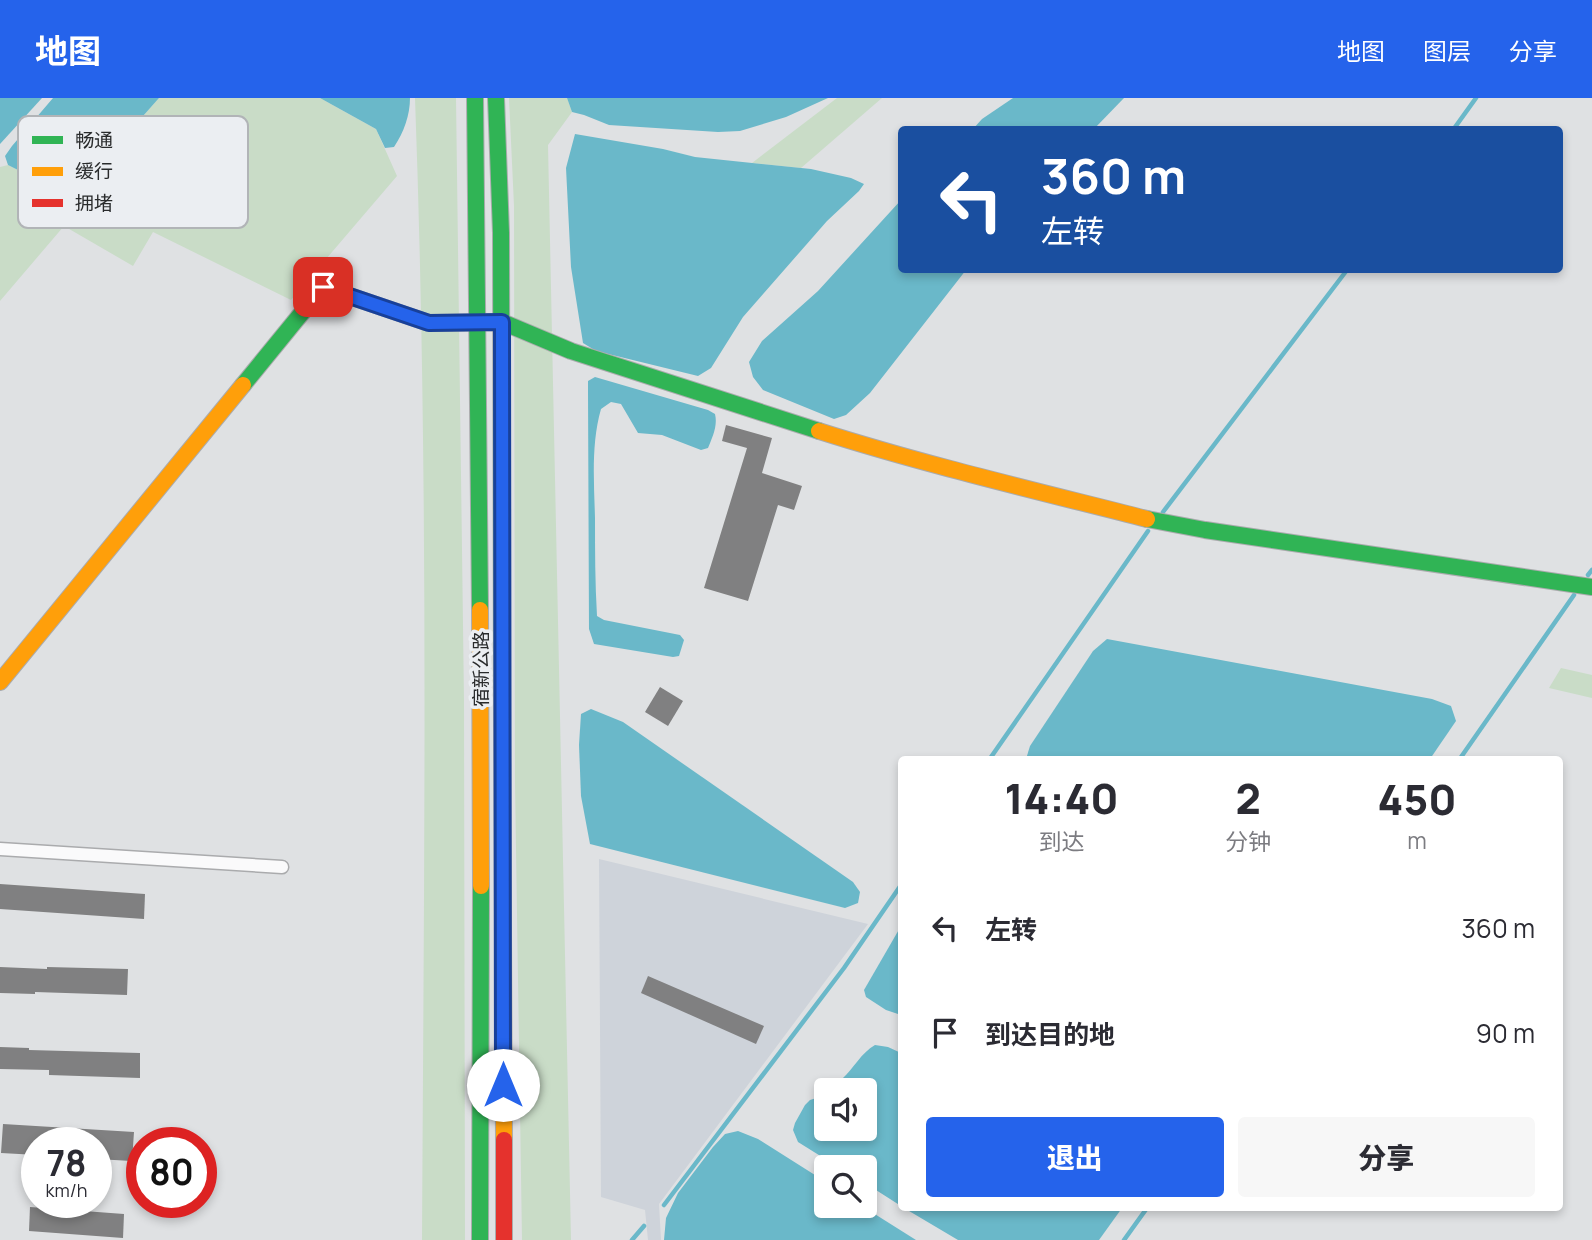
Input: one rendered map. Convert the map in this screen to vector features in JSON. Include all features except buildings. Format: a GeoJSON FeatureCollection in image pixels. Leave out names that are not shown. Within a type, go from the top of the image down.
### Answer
{"type":"FeatureCollection","features":[{"type":"Feature","properties":{"kind":"main road","name":"宿新公路"},"geometry":{"type":"LineString","coordinates":[[475,98],[481,743],[480,1240]]}},
{"type":"Feature","properties":{"kind":"main road","name":"宿新公路"},"geometry":{"type":"LineString","coordinates":[[496,98],[502,322],[504,1240]]}},
{"type":"Feature","properties":{"kind":"main road"},"geometry":{"type":"LineString","coordinates":[[0,682],[323,287],[429,323],[502,322],[571,351],[857,443],[1154,521],[1592,587]]}},
{"type":"Feature","properties":{"kind":"street"},"geometry":{"type":"LineString","coordinates":[[0,849],[282,867]]}},
{"type":"Feature","properties":{"kind":"shaded area"},"geometry":{"type":"Polygon","coordinates":[[[599,859],[868,924],[659,1204],[661,1240],[648,1240],[645,1210],[601,1197],[599,859]]]}},
{"type":"Feature","properties":{"kind":"green space"},"geometry":{"type":"Polygon","coordinates":[[[159,98],[320,98],[376,129],[397,176],[291,300],[153,232],[133,266],[67,228],[248,228],[248,116],[143,116],[159,98]]]}},
{"type":"Feature","properties":{"kind":"green space"},"geometry":{"type":"Polygon","coordinates":[[[415,98],[456,98],[464,700],[465,1240],[422,1240],[424,526],[415,98]]]}},
{"type":"Feature","properties":{"kind":"green space"},"geometry":{"type":"Polygon","coordinates":[[[509,98],[567,98],[572,112],[548,145],[571,1240],[522,1240],[515,783],[514,206],[509,98]]]}},
{"type":"Feature","properties":{"kind":"green space"},"geometry":{"type":"Polygon","coordinates":[[[837,98],[882,98],[801,168],[752,163],[837,98]]]}},
{"type":"Feature","properties":{"kind":"green space"},"geometry":{"type":"Polygon","coordinates":[[[8,165],[18,170],[18,228],[62,228],[0,301],[0,167],[8,165]]]}},
{"type":"Feature","properties":{"kind":"green space"},"geometry":{"type":"Polygon","coordinates":[[[1561,668],[1592,675],[1592,698],[1549,688],[1561,668]]]}},
{"type":"Feature","properties":{"kind":"water"},"geometry":{"type":"Polygon","coordinates":[[[0,98],[42,98],[26,116],[18,116],[18,124],[0,144],[0,98]]]}},
{"type":"Feature","properties":{"kind":"water"},"geometry":{"type":"Polygon","coordinates":[[[53,98],[159,98],[143,116],[38,116],[53,98]]]}},
{"type":"Feature","properties":{"kind":"water"},"geometry":{"type":"Polygon","coordinates":[[[320,98],[410,98],[410,104],[401,135],[394,147],[385,148],[376,129],[320,98]]]}},
{"type":"Feature","properties":{"kind":"water"},"geometry":{"type":"Polygon","coordinates":[[[567,98],[828,98],[786,117],[740,131],[718,132],[609,125],[572,112],[567,98]]]}},
{"type":"Feature","properties":{"kind":"water"},"geometry":{"type":"Polygon","coordinates":[[[1013,98],[1124,98],[1097,126],[976,126],[1013,98]]]}},
{"type":"Feature","properties":{"kind":"water"},"geometry":{"type":"Polygon","coordinates":[[[575,134],[695,157],[811,169],[851,178],[864,184],[827,221],[743,317],[711,368],[698,376],[596,351],[583,343],[571,267],[566,168],[575,134]]]}},
{"type":"Feature","properties":{"kind":"water"},"geometry":{"type":"Polygon","coordinates":[[[18,139],[18,170],[8,165],[5,156],[18,139]]]}},
{"type":"Feature","properties":{"kind":"water"},"geometry":{"type":"Polygon","coordinates":[[[898,203],[898,273],[964,273],[870,393],[846,415],[834,419],[763,390],[753,377],[749,362],[762,341],[818,291],[898,203]]]}},
{"type":"Feature","properties":{"kind":"water"},"geometry":{"type":"Polygon","coordinates":[[[595,377],[715,414],[715,427],[708,448],[701,450],[662,435],[638,433],[621,404],[611,402],[601,409],[598,422],[594,449],[597,616],[604,620],[680,635],[684,640],[679,656],[594,644],[589,629],[588,381],[595,377]]]}},
{"type":"Feature","properties":{"kind":"water"},"geometry":{"type":"Polygon","coordinates":[[[1107,639],[1432,699],[1451,706],[1456,721],[1432,756],[1027,756],[1030,746],[1093,651],[1107,639]]]}},
{"type":"Feature","properties":{"kind":"water"},"geometry":{"type":"Polygon","coordinates":[[[591,709],[623,722],[853,882],[860,892],[858,903],[845,908],[590,844],[581,796],[579,745],[581,714],[591,709]]]}},
{"type":"Feature","properties":{"kind":"water"},"geometry":{"type":"Polygon","coordinates":[[[898,931],[898,1014],[866,997],[864,990],[898,931]]]}},
{"type":"Feature","properties":{"kind":"water"},"geometry":{"type":"Polygon","coordinates":[[[875,1045],[898,1052],[898,1204],[877,1191],[877,1155],[819,1155],[798,1142],[793,1130],[805,1105],[814,1099],[814,1141],[877,1141],[877,1078],[843,1078],[875,1045]]]}},
{"type":"Feature","properties":{"kind":"water"},"geometry":{"type":"Polygon","coordinates":[[[738,1131],[758,1139],[814,1174],[814,1218],[877,1218],[877,1215],[916,1240],[664,1240],[666,1218],[678,1193],[725,1134],[738,1131]]]}},
{"type":"Feature","properties":{"kind":"water"},"geometry":{"type":"Polygon","coordinates":[[[909,1211],[1120,1211],[1099,1240],[958,1240],[909,1211]]]}},
{"type":"Feature","properties":{"kind":"waterway"},"geometry":{"type":"LineString","coordinates":[[1456,126],[1476,98]]}},
{"type":"Feature","properties":{"kind":"waterway"},"geometry":{"type":"LineString","coordinates":[[1163,512],[1345,273]]}},
{"type":"Feature","properties":{"kind":"waterway"},"geometry":{"type":"LineString","coordinates":[[992,756],[1148,531]]}},
{"type":"Feature","properties":{"kind":"waterway"},"geometry":{"type":"LineString","coordinates":[[1588,575],[1592,570]]}},
{"type":"Feature","properties":{"kind":"waterway"},"geometry":{"type":"LineString","coordinates":[[1462,756],[1574,595]]}},
{"type":"Feature","properties":{"kind":"waterway"},"geometry":{"type":"LineString","coordinates":[[664,1205],[844,968],[898,889]]}},
{"type":"Feature","properties":{"kind":"waterway"},"geometry":{"type":"LineString","coordinates":[[1124,1240],[1145,1211]]}},
{"type":"Feature","properties":{"kind":"waterway"},"geometry":{"type":"LineString","coordinates":[[632,1240],[644,1226]]}},
{"type":"Feature","properties":{"kind":"traffic: fast"},"geometry":{"type":"LineString","coordinates":[[475,98],[480,610]]}},
{"type":"Feature","properties":{"kind":"traffic: fast"},"geometry":{"type":"LineString","coordinates":[[496,98],[501,233],[502,728]]}},
{"type":"Feature","properties":{"kind":"traffic: fast"},"geometry":{"type":"LineString","coordinates":[[243,385],[323,287],[429,323],[502,322],[571,351],[819,431]]}},
{"type":"Feature","properties":{"kind":"traffic: fast"},"geometry":{"type":"LineString","coordinates":[[1147,519],[1205,530],[1592,587]]}},
{"type":"Feature","properties":{"kind":"traffic: fast"},"geometry":{"type":"LineString","coordinates":[[480,1240],[481,886]]}},
{"type":"Feature","properties":{"kind":"traffic: slow"},"geometry":{"type":"LineString","coordinates":[[0,682],[243,385]]}},
{"type":"Feature","properties":{"kind":"traffic: slow"},"geometry":{"type":"LineString","coordinates":[[819,431],[941,466],[1147,519]]}},
{"type":"Feature","properties":{"kind":"traffic: slow"},"geometry":{"type":"LineString","coordinates":[[480,610],[481,886]]}},
{"type":"Feature","properties":{"kind":"traffic: slow"},"geometry":{"type":"LineString","coordinates":[[502,728],[504,1140]]}},
{"type":"Feature","properties":{"kind":"traffic: jam"},"geometry":{"type":"LineString","coordinates":[[504,1140],[504,1240]]}},
{"type":"Feature","properties":{"kind":"route"},"geometry":{"type":"LineString","coordinates":[[323,287],[429,323],[502,322],[503,1085]]}}]}
